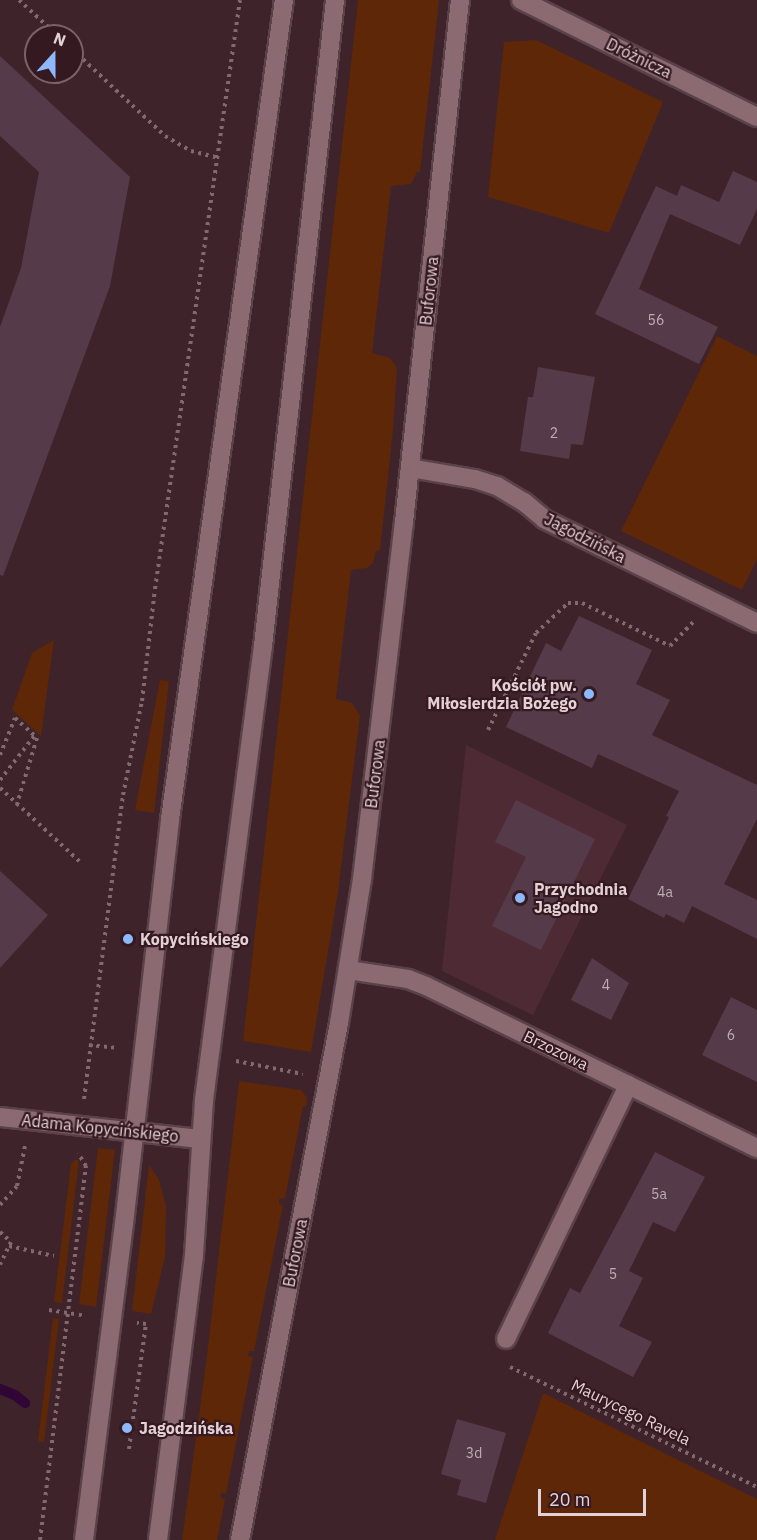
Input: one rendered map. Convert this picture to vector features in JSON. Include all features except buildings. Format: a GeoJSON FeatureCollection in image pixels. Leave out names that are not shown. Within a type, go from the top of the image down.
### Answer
{"type":"FeatureCollection","features":[{"type":"Feature","properties":{"kind":"street"},"geometry":{"type":"LineString","coordinates":[[84,1540],[170,819],[284,0]]}},
{"type":"Feature","properties":{"kind":"street"},"geometry":{"type":"LineString","coordinates":[[158,1540],[194,1255],[200,1139],[263,646],[335,0]]}},
{"type":"Feature","properties":{"kind":"street","name":"Buforowa"},"geometry":{"type":"LineString","coordinates":[[240,1540],[348,970],[374,790],[460,0]]}},
{"type":"Feature","properties":{"kind":"street","name":"Dróżnicza"},"geometry":{"type":"LineString","coordinates":[[521,0],[757,117]]}},
{"type":"Feature","properties":{"kind":"street","name":"Jagodzińska"},"geometry":{"type":"LineString","coordinates":[[410,468],[475,479],[497,486],[524,502],[544,519],[757,623]]}},
{"type":"Feature","properties":{"kind":"street","name":"Brzozowa"},"geometry":{"type":"LineString","coordinates":[[348,970],[408,980],[426,986],[757,1148]]}},
{"type":"Feature","properties":{"kind":"street"},"geometry":{"type":"LineString","coordinates":[[506,1339],[628,1085]]}},
{"type":"Feature","properties":{"kind":"street","name":"Adama Kopycińskiego"},"geometry":{"type":"LineString","coordinates":[[0,1116],[200,1139]]}},
{"type":"Feature","properties":{"kind":"path"},"geometry":{"type":"LineString","coordinates":[[19,0],[45,24]]}},
{"type":"Feature","properties":{"kind":"path"},"geometry":{"type":"LineString","coordinates":[[83,1103],[123,795],[142,701],[155,589],[240,0]]}},
{"type":"Feature","properties":{"kind":"path"},"geometry":{"type":"LineString","coordinates":[[84,60],[165,136],[191,151],[219,158]]}},
{"type":"Feature","properties":{"kind":"path"},"geometry":{"type":"LineString","coordinates":[[488,730],[536,633],[568,603],[582,603],[670,646],[698,618],[707,598]]}},
{"type":"Feature","properties":{"kind":"path"},"geometry":{"type":"LineString","coordinates":[[0,755],[15,718],[37,738],[17,804]]}},
{"type":"Feature","properties":{"kind":"path"},"geometry":{"type":"LineString","coordinates":[[0,780],[34,735]]}},
{"type":"Feature","properties":{"kind":"path"},"geometry":{"type":"LineString","coordinates":[[0,788],[79,861]]}},
{"type":"Feature","properties":{"kind":"path"},"geometry":{"type":"LineString","coordinates":[[237,1061],[328,1079]]}},
{"type":"Feature","properties":{"kind":"path"},"geometry":{"type":"LineString","coordinates":[[0,1205],[18,1186],[26,1145]]}},
{"type":"Feature","properties":{"kind":"path"},"geometry":{"type":"LineString","coordinates":[[40,1540],[87,1166],[76,1150]]}},
{"type":"Feature","properties":{"kind":"path"},"geometry":{"type":"LineString","coordinates":[[0,1232],[11,1242],[0,1265]]}},
{"type":"Feature","properties":{"kind":"path"},"geometry":{"type":"LineString","coordinates":[[9,1246],[54,1256]]}},
{"type":"Feature","properties":{"kind":"path"},"geometry":{"type":"LineString","coordinates":[[129,1449],[146,1324]]}},
{"type":"Feature","properties":{"kind":"path","name":"Maurycego Ravela"},"geometry":{"type":"LineString","coordinates":[[504,1364],[757,1487]]}},
{"type":"Feature","properties":{"kind":"shaded area"},"geometry":{"type":"Polygon","coordinates":[[[358,0],[439,0],[420,172],[417,172],[411,184],[391,186],[372,353],[390,358],[397,368],[393,430],[380,550],[376,551],[373,563],[367,568],[351,570],[336,699],[352,703],[360,715],[338,892],[311,1052],[243,1041],[358,0]]]}},
{"type":"Feature","properties":{"kind":"shaded area"},"geometry":{"type":"Polygon","coordinates":[[[536,40],[663,102],[609,233],[488,197],[504,42],[536,40]]]}},
{"type":"Feature","properties":{"kind":"shaded area"},"geometry":{"type":"Polygon","coordinates":[[[717,336],[757,356],[757,559],[742,590],[621,531],[717,336]]]}},
{"type":"Feature","properties":{"kind":"shaded area"},"geometry":{"type":"Polygon","coordinates":[[[54,640],[41,736],[12,710],[32,653],[54,640]]]}},
{"type":"Feature","properties":{"kind":"shaded area"},"geometry":{"type":"Polygon","coordinates":[[[160,680],[169,681],[154,813],[135,810],[160,680]]]}},
{"type":"Feature","properties":{"kind":"shaded area","name":"Przychodnia Jagodno"},"geometry":{"type":"Polygon","coordinates":[[[466,745],[627,825],[533,1015],[442,971],[466,745]]]}},
{"type":"Feature","properties":{"kind":"shaded area"},"geometry":{"type":"Polygon","coordinates":[[[239,1081],[301,1090],[307,1098],[306,1106],[303,1106],[285,1198],[279,1199],[279,1204],[283,1205],[254,1351],[249,1351],[248,1356],[253,1357],[226,1494],[222,1492],[220,1496],[225,1500],[217,1540],[182,1540],[206,1364],[239,1081]]]}},
{"type":"Feature","properties":{"kind":"shaded area"},"geometry":{"type":"Polygon","coordinates":[[[98,1148],[115,1150],[96,1307],[79,1304],[98,1148]]]}},
{"type":"Feature","properties":{"kind":"shaded area"},"geometry":{"type":"Polygon","coordinates":[[[79,1160],[62,1303],[54,1302],[71,1164],[79,1160]]]}},
{"type":"Feature","properties":{"kind":"shaded area"},"geometry":{"type":"Polygon","coordinates":[[[149,1165],[159,1180],[166,1206],[165,1257],[151,1314],[132,1311],[149,1165]]]}},
{"type":"Feature","properties":{"kind":"shaded area"},"geometry":{"type":"Polygon","coordinates":[[[53,1318],[59,1319],[44,1442],[38,1441],[53,1318]]]}},
{"type":"Feature","properties":{"kind":"shaded area"},"geometry":{"type":"Polygon","coordinates":[[[543,1393],[757,1499],[757,1540],[495,1540],[543,1393]]]}},
{"type":"Feature","properties":{"kind":"waterway"},"geometry":{"type":"LineString","coordinates":[[0,1389],[15,1395],[25,1403]]}},
{"type":"Feature","properties":{"kind":"place","name":"Kościół pw. Miłosierdzia Bożego"},"geometry":{"type":"Point","coordinates":[589,694]}},
{"type":"Feature","properties":{"kind":"place","name":"Przychodnia Jagodno"},"geometry":{"type":"Point","coordinates":[520,898]}},
{"type":"Feature","properties":{"kind":"place","name":"Kopycińskiego"},"geometry":{"type":"Point","coordinates":[128,939]}},
{"type":"Feature","properties":{"kind":"place","name":"Jagodzińska"},"geometry":{"type":"Point","coordinates":[127,1428]}}]}
